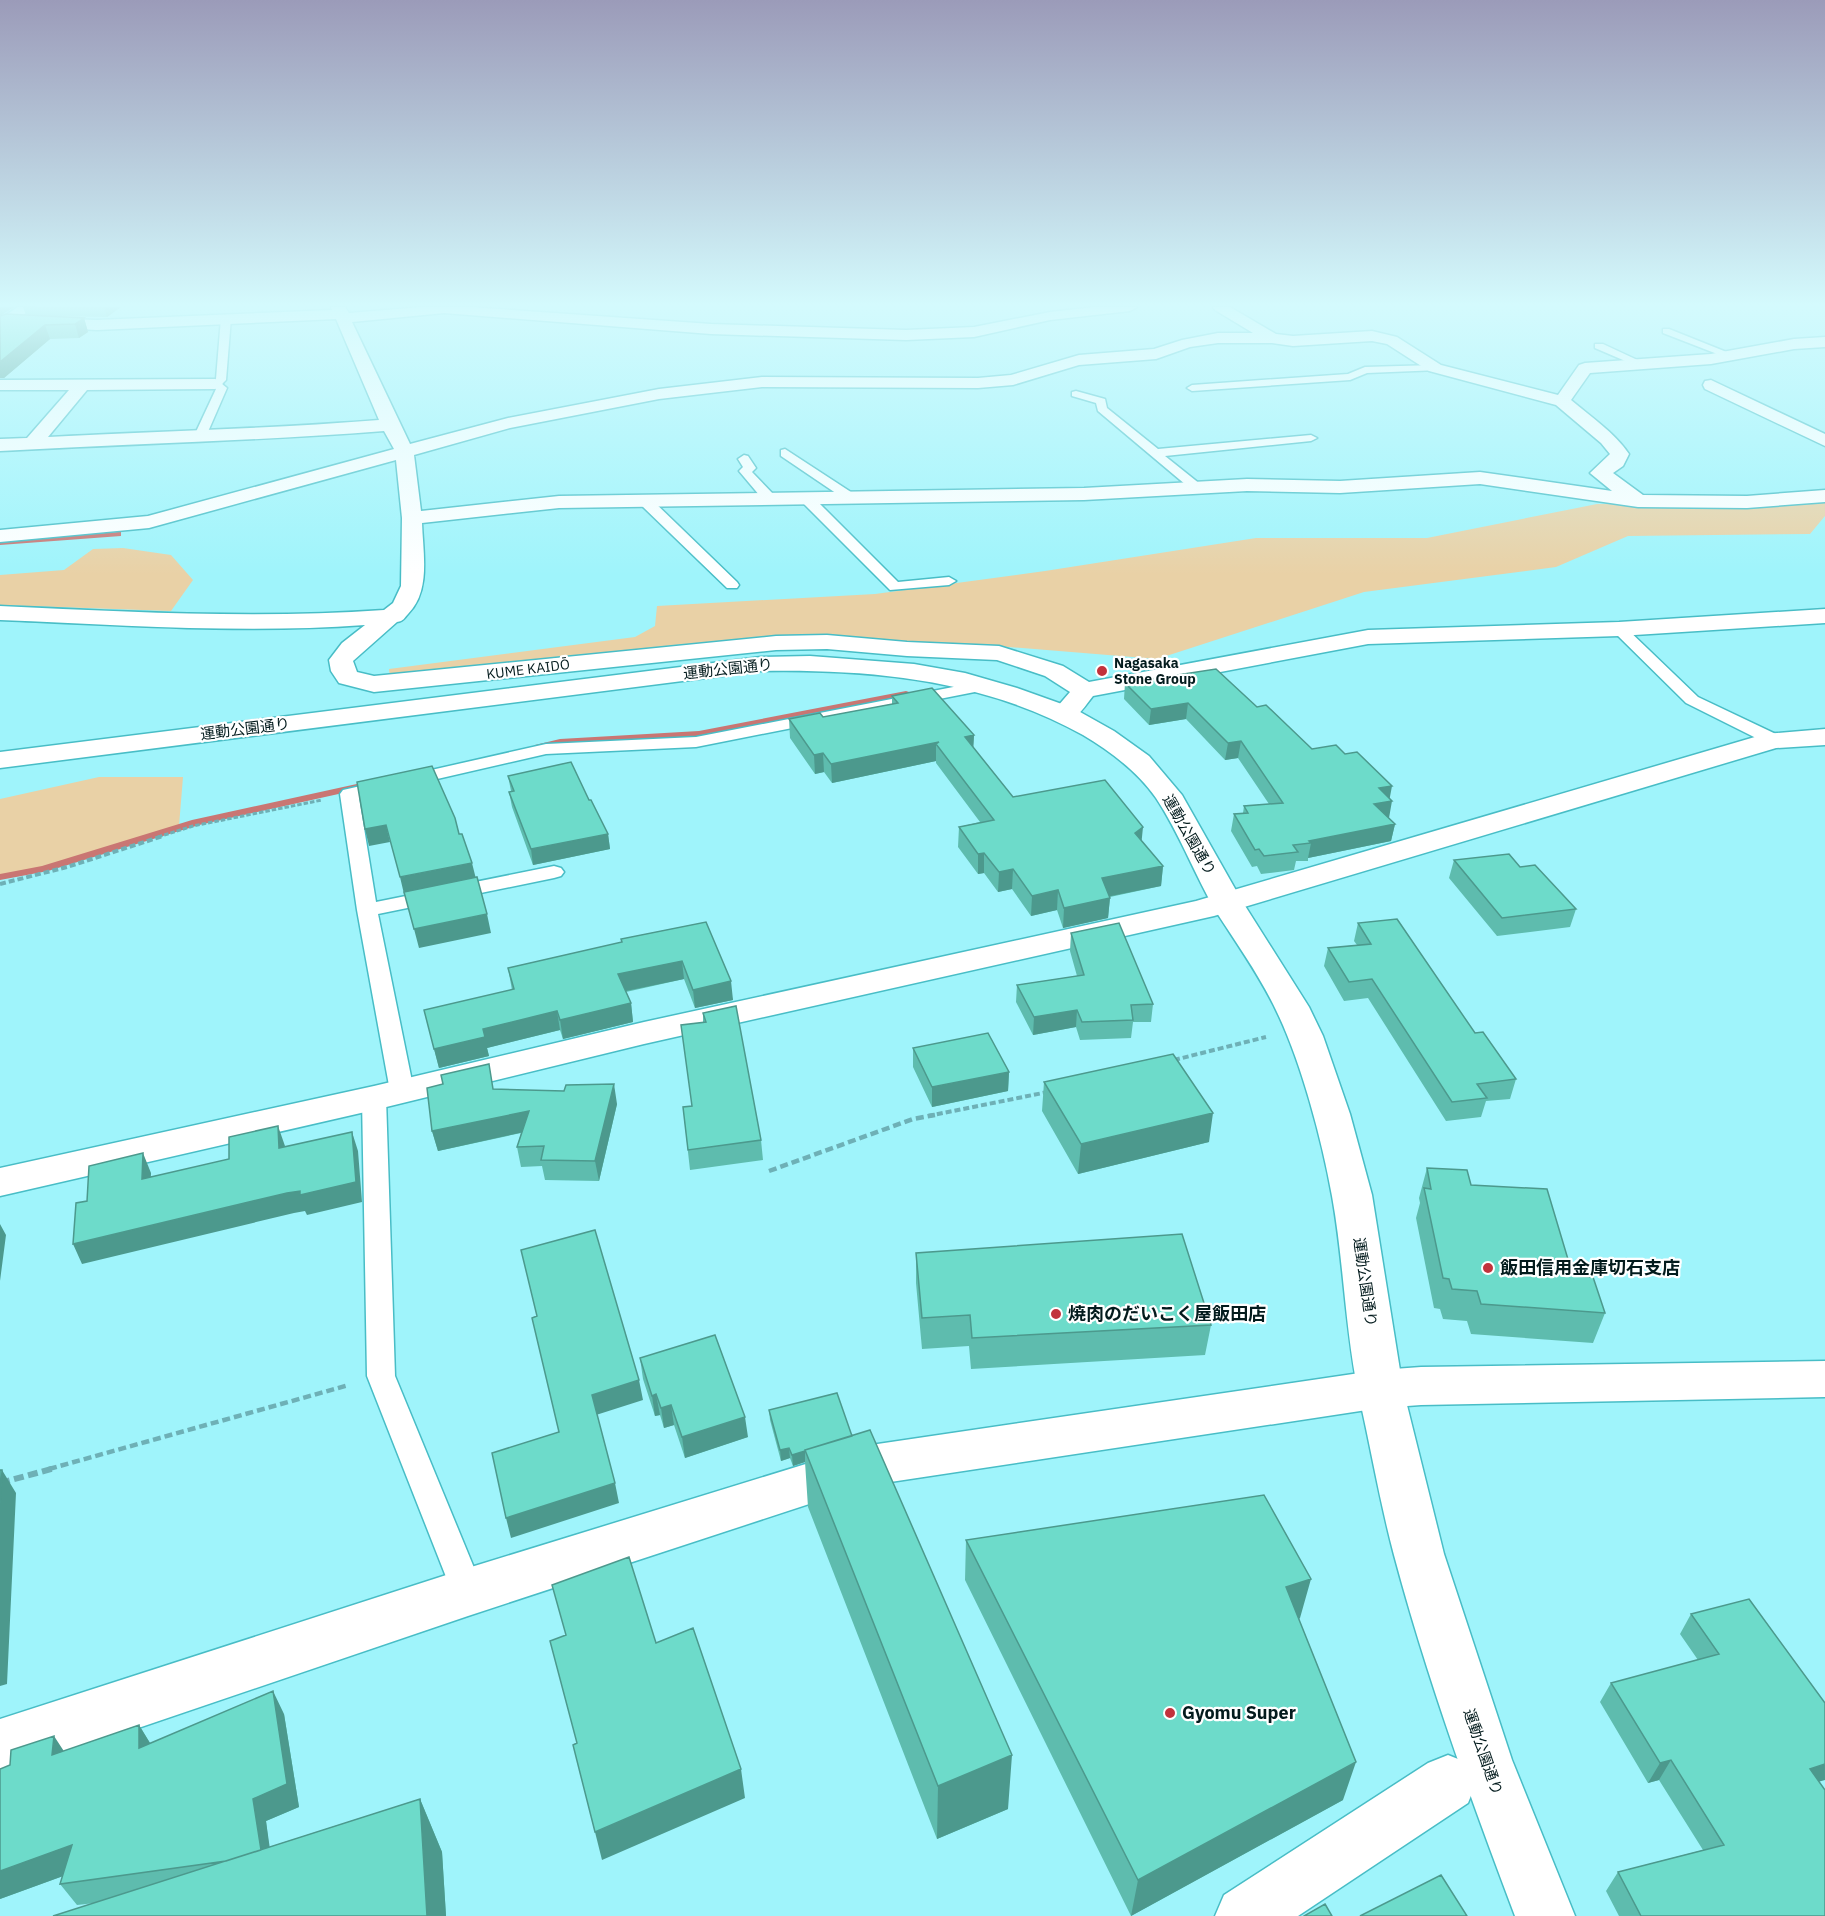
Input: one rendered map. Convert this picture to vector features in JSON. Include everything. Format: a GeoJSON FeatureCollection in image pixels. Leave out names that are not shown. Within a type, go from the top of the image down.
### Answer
{"type":"FeatureCollection","features":[{"type":"Feature","properties":{"kind":"street"},"geometry":{"type":"LineString","coordinates":[[32,444],[72,396]]}},
{"type":"Feature","properties":{"kind":"street","name":"KUME KAIDŌ"},"geometry":{"type":"LineString","coordinates":[[377,396],[404,451],[412,518],[412,586],[403,606],[394,616],[351,648],[341,660],[343,671],[348,678],[374,684],[776,643],[827,642],[907,649],[999,653],[1054,671],[1074,702]]}},
{"type":"Feature","properties":{"kind":"street"},"geometry":{"type":"LineString","coordinates":[[0,536],[149,522],[508,423],[651,396]]}},
{"type":"Feature","properties":{"kind":"street"},"geometry":{"type":"LineString","coordinates":[[1544,396],[1562,401],[1607,439],[1620,454],[1616,462],[1600,473],[1638,501]]}},
{"type":"Feature","properties":{"kind":"street"},"geometry":{"type":"LineString","coordinates":[[1562,401],[1565,396]]}},
{"type":"Feature","properties":{"kind":"street"},"geometry":{"type":"LineString","coordinates":[[1734,396],[1825,441]]}},
{"type":"Feature","properties":{"kind":"street"},"geometry":{"type":"LineString","coordinates":[[0,445],[390,426]]}},
{"type":"Feature","properties":{"kind":"street"},"geometry":{"type":"LineString","coordinates":[[412,518],[559,502],[1084,494],[1247,485],[1340,487],[1480,478],[1638,501],[1747,502],[1825,496]]}},
{"type":"Feature","properties":{"kind":"street"},"geometry":{"type":"LineString","coordinates":[[0,613],[179,621],[309,622],[394,616]]}},
{"type":"Feature","properties":{"kind":"street"},"geometry":{"type":"LineString","coordinates":[[1074,702],[1368,637],[1619,629],[1825,616]]}},
{"type":"Feature","properties":{"kind":"street","name":"運動公園通り"},"geometry":{"type":"LineString","coordinates":[[0,760],[761,664],[810,663],[914,670],[984,686],[1074,702],[1105,737],[1139,762],[1168,795],[1226,901],[1292,1007],[1305,1036],[1331,1114],[1352,1196],[1380,1389],[1419,1554],[1484,1760],[1545,1916]]}},
{"type":"Feature","properties":{"kind":"street"},"geometry":{"type":"LineString","coordinates":[[0,1182],[644,1033],[1203,909],[1774,740],[1825,737]]}},
{"type":"Feature","properties":{"kind":"street"},"geometry":{"type":"LineString","coordinates":[[0,1747],[468,1592],[864,1466],[1380,1389],[1421,1386],[1825,1379]]}},
{"type":"Feature","properties":{"kind":"street"},"geometry":{"type":"LineString","coordinates":[[1245,1916],[1448,1783]]}},
{"type":"Feature","properties":{"kind":"lane"},"geometry":{"type":"LineString","coordinates":[[201,434],[220,396]]}},
{"type":"Feature","properties":{"kind":"lane"},"geometry":{"type":"LineString","coordinates":[[1085,396],[1101,401],[1102,409],[1196,487]]}},
{"type":"Feature","properties":{"kind":"lane"},"geometry":{"type":"LineString","coordinates":[[1155,453],[1311,438]]}},
{"type":"Feature","properties":{"kind":"lane"},"geometry":{"type":"LineString","coordinates":[[785,453],[853,499]]}},
{"type":"Feature","properties":{"kind":"lane"},"geometry":{"type":"LineString","coordinates":[[744,459],[750,468],[745,471],[771,500]]}},
{"type":"Feature","properties":{"kind":"lane"},"geometry":{"type":"LineString","coordinates":[[808,500],[895,587],[949,581]]}},
{"type":"Feature","properties":{"kind":"lane"},"geometry":{"type":"LineString","coordinates":[[646,502],[732,585]]}},
{"type":"Feature","properties":{"kind":"lane"},"geometry":{"type":"LineString","coordinates":[[1619,629],[1692,700],[1774,740]]}},
{"type":"Feature","properties":{"kind":"lane"},"geometry":{"type":"LineString","coordinates":[[468,1592],[381,1376],[388,1094],[367,910],[349,794],[546,749],[696,742],[984,686]]}},
{"type":"Feature","properties":{"kind":"lane"},"geometry":{"type":"LineString","coordinates":[[367,910],[554,872]]}},
{"type":"Feature","properties":{"kind":"path"},"geometry":{"type":"LineString","coordinates":[[0,884],[67,867],[193,826],[349,794]]}},
{"type":"Feature","properties":{"kind":"path"},"geometry":{"type":"LineString","coordinates":[[1172,1061],[1272,1035],[1305,1036]]}},
{"type":"Feature","properties":{"kind":"path"},"geometry":{"type":"LineString","coordinates":[[769,1171],[913,1119],[1050,1092]]}},
{"type":"Feature","properties":{"kind":"path"},"geometry":{"type":"LineString","coordinates":[[0,1483],[381,1376]]}},
{"type":"Feature","properties":{"kind":"shaded area"},"geometry":{"type":"Polygon","coordinates":[[[1825,502],[1825,516],[1810,534],[1628,536],[1556,567],[1364,592],[1157,659],[810,635],[674,645],[501,668],[390,678],[389,669],[635,637],[655,626],[657,606],[875,594],[1045,571],[1256,538],[1427,538],[1597,504],[1741,505],[1825,502]]]}},
{"type":"Feature","properties":{"kind":"shaded area"},"geometry":{"type":"Polygon","coordinates":[[[123,548],[171,555],[193,580],[171,611],[0,605],[0,575],[64,570],[93,549],[123,548]]]}},
{"type":"Feature","properties":{"kind":"shaded area"},"geometry":{"type":"Polygon","coordinates":[[[99,777],[183,777],[179,826],[44,869],[0,876],[0,799],[99,777]]]}},
{"type":"Feature","properties":{"kind":"building"},"geometry":{"type":"Polygon","coordinates":[[[1216,669],[1257,707],[1266,705],[1312,749],[1336,745],[1345,754],[1357,752],[1392,786],[1379,788],[1392,801],[1374,804],[1395,824],[1293,845],[1298,852],[1264,856],[1259,849],[1255,850],[1234,814],[1248,813],[1244,806],[1283,803],[1241,741],[1228,743],[1188,703],[1151,709],[1125,683],[1216,669]]]}},
{"type":"Feature","properties":{"kind":"building"},"geometry":{"type":"Polygon","coordinates":[[[932,688],[974,735],[965,737],[1013,797],[1105,780],[1143,827],[1135,833],[1163,866],[1102,878],[1110,898],[1064,908],[1058,890],[1032,896],[1013,869],[999,872],[984,853],[978,854],[959,827],[994,820],[936,744],[939,742],[831,764],[823,753],[814,755],[789,719],[820,713],[823,717],[898,703],[892,696],[932,688]]]}},
{"type":"Feature","properties":{"kind":"building"},"geometry":{"type":"Polygon","coordinates":[[[571,762],[608,834],[531,849],[509,792],[514,791],[508,776],[571,762]]]}},
{"type":"Feature","properties":{"kind":"building"},"geometry":{"type":"Polygon","coordinates":[[[432,766],[455,818],[459,834],[462,834],[472,863],[400,877],[386,825],[365,829],[357,782],[432,766]]]}},
{"type":"Feature","properties":{"kind":"building"},"geometry":{"type":"Polygon","coordinates":[[[1509,854],[1520,867],[1535,865],[1576,909],[1502,918],[1454,860],[1509,854]]]}},
{"type":"Feature","properties":{"kind":"building"},"geometry":{"type":"Polygon","coordinates":[[[477,877],[487,914],[414,929],[404,892],[477,877]]]}},
{"type":"Feature","properties":{"kind":"building"},"geometry":{"type":"Polygon","coordinates":[[[1397,919],[1475,1033],[1483,1032],[1516,1079],[1477,1084],[1487,1098],[1452,1102],[1372,979],[1349,982],[1328,948],[1371,944],[1358,923],[1397,919]]]}},
{"type":"Feature","properties":{"kind":"building"},"geometry":{"type":"Polygon","coordinates":[[[706,922],[731,981],[693,990],[682,961],[618,974],[631,1003],[560,1020],[557,1011],[483,1029],[485,1037],[434,1049],[424,1010],[514,989],[508,968],[622,942],[621,939],[706,922]]]}},
{"type":"Feature","properties":{"kind":"building"},"geometry":{"type":"Polygon","coordinates":[[[1119,923],[1153,1004],[1131,1005],[1133,1020],[1082,1022],[1077,1010],[1034,1017],[1017,985],[1084,975],[1071,933],[1119,923]]]}},
{"type":"Feature","properties":{"kind":"building"},"geometry":{"type":"Polygon","coordinates":[[[736,1006],[761,1140],[688,1150],[683,1107],[692,1106],[681,1025],[706,1022],[703,1013],[736,1006]]]}},
{"type":"Feature","properties":{"kind":"building"},"geometry":{"type":"Polygon","coordinates":[[[988,1033],[1009,1072],[932,1087],[913,1048],[988,1033]]]}},
{"type":"Feature","properties":{"kind":"building"},"geometry":{"type":"Polygon","coordinates":[[[1173,1054],[1213,1113],[1081,1144],[1044,1082],[1173,1054]]]}},
{"type":"Feature","properties":{"kind":"building"},"geometry":{"type":"Polygon","coordinates":[[[489,1064],[493,1089],[564,1091],[566,1085],[614,1084],[595,1161],[541,1160],[544,1146],[517,1147],[529,1111],[432,1131],[427,1088],[443,1084],[441,1075],[489,1064]]]}},
{"type":"Feature","properties":{"kind":"building"},"geometry":{"type":"Polygon","coordinates":[[[278,1126],[279,1148],[352,1132],[356,1182],[300,1195],[300,1191],[287,1193],[73,1244],[76,1203],[87,1201],[89,1166],[143,1153],[142,1179],[229,1159],[229,1137],[278,1126]]]}},
{"type":"Feature","properties":{"kind":"building"},"geometry":{"type":"Polygon","coordinates":[[[1427,1168],[1467,1170],[1471,1185],[1547,1189],[1573,1276],[1593,1277],[1605,1313],[1481,1304],[1477,1291],[1452,1289],[1449,1279],[1443,1278],[1424,1188],[1431,1189],[1427,1168]]]}},
{"type":"Feature","properties":{"kind":"building"},"geometry":{"type":"Polygon","coordinates":[[[595,1230],[639,1380],[592,1395],[615,1483],[506,1518],[492,1453],[559,1432],[532,1318],[537,1316],[521,1250],[595,1230]]]}},
{"type":"Feature","properties":{"kind":"building","name":"焼肉のだいこく屋飯田店"},"geometry":{"type":"Polygon","coordinates":[[[1182,1234],[1211,1325],[972,1338],[970,1315],[922,1318],[916,1253],[1182,1234]]]}},
{"type":"Feature","properties":{"kind":"building"},"geometry":{"type":"Polygon","coordinates":[[[715,1335],[745,1417],[682,1437],[671,1405],[661,1408],[656,1394],[652,1396],[640,1358],[715,1335]]]}},
{"type":"Feature","properties":{"kind":"building"},"geometry":{"type":"Polygon","coordinates":[[[837,1393],[852,1436],[792,1455],[789,1448],[780,1450],[769,1410],[837,1393]]]}},
{"type":"Feature","properties":{"kind":"building"},"geometry":{"type":"Polygon","coordinates":[[[870,1430],[1012,1755],[938,1786],[805,1450],[870,1430]]]}},
{"type":"Feature","properties":{"kind":"building"},"geometry":{"type":"Polygon","coordinates":[[[0,1470],[2,1470],[0,1504],[0,1470]]]}},
{"type":"Feature","properties":{"kind":"building","name":"Gyomu Super"},"geometry":{"type":"Polygon","coordinates":[[[1264,1495],[1311,1579],[1286,1587],[1356,1762],[1138,1880],[966,1540],[1264,1495]]]}},
{"type":"Feature","properties":{"kind":"building"},"geometry":{"type":"Polygon","coordinates":[[[629,1557],[656,1643],[693,1628],[741,1769],[595,1832],[573,1745],[577,1743],[550,1641],[566,1635],[552,1585],[629,1557]]]}},
{"type":"Feature","properties":{"kind":"building"},"geometry":{"type":"Polygon","coordinates":[[[1749,1599],[1825,1703],[1825,1764],[1810,1769],[1825,1790],[1825,1916],[1641,1916],[1618,1872],[1724,1845],[1671,1760],[1660,1763],[1611,1683],[1719,1654],[1691,1614],[1749,1599]]]}},
{"type":"Feature","properties":{"kind":"building"},"geometry":{"type":"Polygon","coordinates":[[[273,1691],[287,1784],[253,1799],[261,1850],[226,1861],[60,1884],[72,1845],[0,1871],[0,1769],[10,1765],[11,1750],[54,1736],[52,1755],[139,1725],[139,1748],[273,1691]]]}},
{"type":"Feature","properties":{"kind":"building"},"geometry":{"type":"Polygon","coordinates":[[[420,1799],[427,1916],[53,1916],[420,1799]]]}},
{"type":"Feature","properties":{"kind":"building"},"geometry":{"type":"Polygon","coordinates":[[[1441,1875],[1467,1916],[1360,1916],[1441,1875]]]}},
{"type":"Feature","properties":{"kind":"building"},"geometry":{"type":"Polygon","coordinates":[[[1325,1904],[1332,1916],[1304,1916],[1325,1904]]]}},
{"type":"Feature","properties":{"kind":"waterway"},"geometry":{"type":"LineString","coordinates":[[0,543],[118,534]]}},
{"type":"Feature","properties":{"kind":"waterway"},"geometry":{"type":"LineString","coordinates":[[538,747],[560,742],[699,734],[906,694]]}},
{"type":"Feature","properties":{"kind":"waterway"},"geometry":{"type":"LineString","coordinates":[[0,877],[44,869],[196,822],[375,783]]}},
{"type":"Feature","properties":{"kind":"place","name":"Nagasaka Stone Group"},"geometry":{"type":"Point","coordinates":[1102,671]}},
{"type":"Feature","properties":{"kind":"place","name":"飯田信用金庫切石支店"},"geometry":{"type":"Point","coordinates":[1488,1268]}},
{"type":"Feature","properties":{"kind":"place","name":"焼肉のだいこく屋飯田店"},"geometry":{"type":"Point","coordinates":[1056,1314]}},
{"type":"Feature","properties":{"kind":"place","name":"Gyomu Super"},"geometry":{"type":"Point","coordinates":[1170,1713]}}]}
